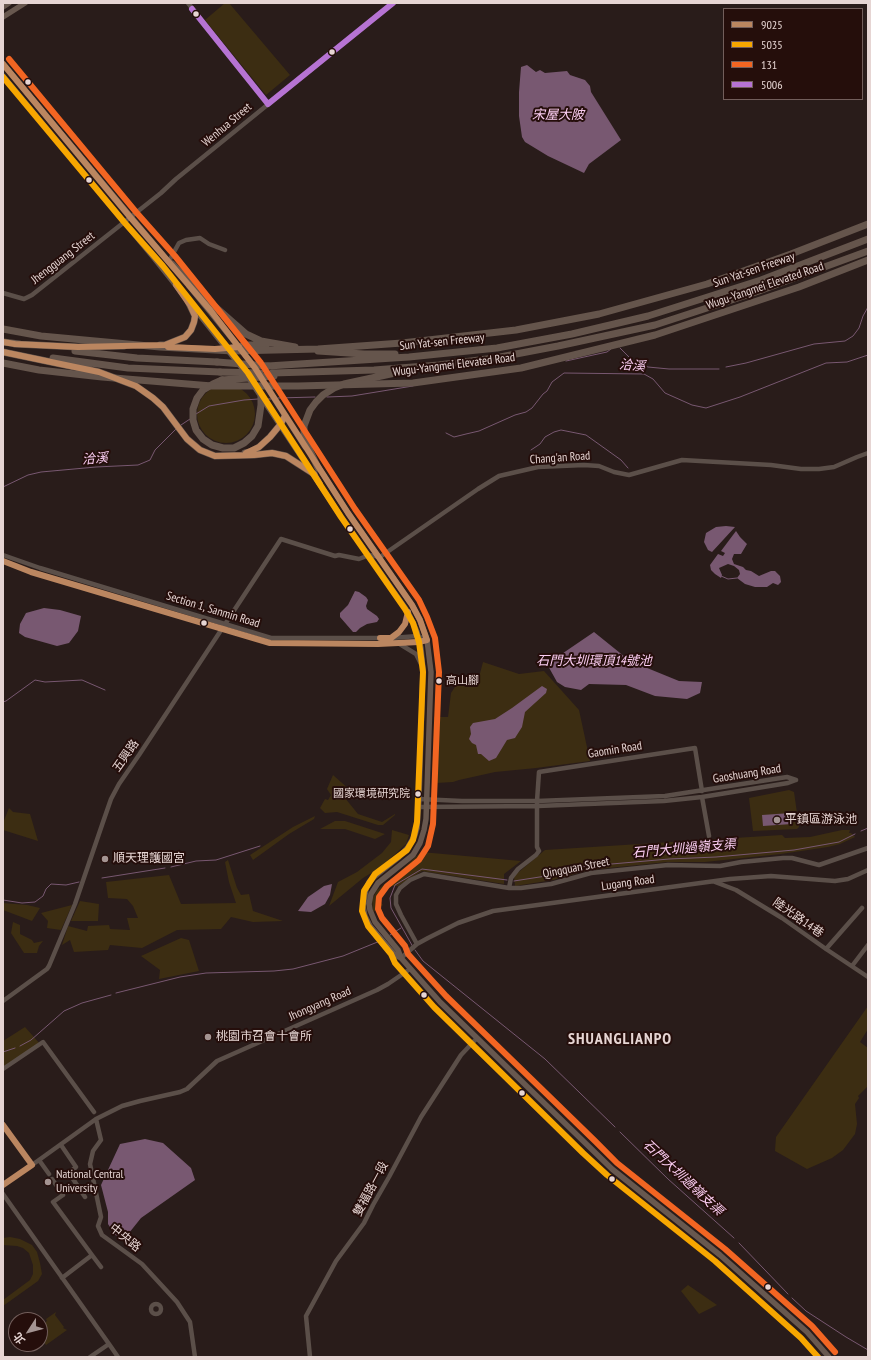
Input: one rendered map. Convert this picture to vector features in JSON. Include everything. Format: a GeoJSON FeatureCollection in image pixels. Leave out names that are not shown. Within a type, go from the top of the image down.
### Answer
{"type":"FeatureCollection","features":[{"type":"Feature","properties":{"kind":"highway","name":"Wugu-Yangmei Elevated Road"},"geometry":{"type":"LineString","coordinates":[[3,329],[41,336],[153,347],[233,351],[318,349],[402,343],[516,330],[599,314],[707,284],[791,254],[868,224]]}},
{"type":"Feature","properties":{"kind":"highway","name":"Sun Yat-sen Freeway"},"geometry":{"type":"LineString","coordinates":[[3,342],[137,358],[268,366],[409,358],[512,345],[572,334],[648,316],[761,280],[868,239]]}},
{"type":"Feature","properties":{"kind":"highway","name":"Sun Yat-sen Freeway"},"geometry":{"type":"LineString","coordinates":[[273,374],[374,370],[439,365],[502,357],[655,325],[759,291],[868,251]]}},
{"type":"Feature","properties":{"kind":"highway","name":"Wugu-Yangmei Elevated Road"},"geometry":{"type":"LineString","coordinates":[[3,363],[39,370],[102,378],[212,386],[298,386],[413,383],[521,368],[655,335],[799,287],[868,260]]}},
{"type":"Feature","properties":{"kind":"highway"},"geometry":{"type":"LineString","coordinates":[[170,263],[213,305],[246,334],[261,341],[276,345]]}},
{"type":"Feature","properties":{"kind":"highway"},"geometry":{"type":"LineString","coordinates":[[154,346],[165,345],[176,341],[185,337],[191,330],[195,316],[186,297]]}},
{"type":"Feature","properties":{"kind":"highway"},"geometry":{"type":"LineString","coordinates":[[15,344],[78,347],[154,346],[227,349],[248,345],[276,345],[344,353],[437,354]]}},
{"type":"Feature","properties":{"kind":"highway"},"geometry":{"type":"LineString","coordinates":[[3,352],[128,368],[273,374]]}},
{"type":"Feature","properties":{"kind":"highway"},"geometry":{"type":"LineString","coordinates":[[3,352],[99,372],[136,386],[163,407],[187,439],[200,450],[215,456],[272,454],[286,456],[314,474]]}},
{"type":"Feature","properties":{"kind":"highway"},"geometry":{"type":"LineString","coordinates":[[318,468],[304,438],[304,426],[310,410],[323,395],[339,386],[357,380],[439,365]]}},
{"type":"Feature","properties":{"kind":"highway"},"geometry":{"type":"LineString","coordinates":[[261,396],[258,426],[252,436],[244,443],[234,448],[223,448],[212,445],[203,439],[196,430],[193,420],[193,409],[197,398],[203,390],[222,380],[273,374]]}},
{"type":"Feature","properties":{"kind":"highway"},"geometry":{"type":"LineString","coordinates":[[230,456],[250,452],[259,447],[270,437],[285,416]]}},
{"type":"Feature","properties":{"kind":"main road"},"geometry":{"type":"LineString","coordinates":[[3,7],[9,3]]}},
{"type":"Feature","properties":{"kind":"main road"},"geometry":{"type":"LineString","coordinates":[[3,17],[25,3]]}},
{"type":"Feature","properties":{"kind":"main road"},"geometry":{"type":"LineString","coordinates":[[3,64],[170,263],[255,368],[318,468],[412,605],[420,620],[427,640],[431,672],[424,830],[420,843],[405,862],[381,880],[376,886],[370,898],[371,916],[398,950],[401,958],[440,1002],[592,1150],[612,1169],[720,1255],[807,1332],[829,1357]]}},
{"type":"Feature","properties":{"kind":"main road"},"geometry":{"type":"LineString","coordinates":[[3,76],[125,222],[242,368],[340,515],[408,612],[418,639],[423,670],[417,828],[408,847],[370,882],[364,895],[363,906],[365,916],[370,926],[394,954],[401,958]]}},
{"type":"Feature","properties":{"kind":"street"},"geometry":{"type":"LineString","coordinates":[[188,3],[268,104]]}},
{"type":"Feature","properties":{"kind":"street","name":"Wenhua Street"},"geometry":{"type":"LineString","coordinates":[[130,217],[393,3]]}},
{"type":"Feature","properties":{"kind":"street","name":"Jhengguang Street"},"geometry":{"type":"LineString","coordinates":[[3,293],[24,299],[32,295],[130,217]]}},
{"type":"Feature","properties":{"kind":"street"},"geometry":{"type":"LineString","coordinates":[[170,263],[179,243],[186,240],[200,238],[209,244],[225,250]]}},
{"type":"Feature","properties":{"kind":"street","name":"Chang'an Road"},"geometry":{"type":"LineString","coordinates":[[380,558],[478,489],[499,476],[538,467],[584,465],[599,466],[629,476],[682,460],[819,469],[834,467],[868,453]]}},
{"type":"Feature","properties":{"kind":"street","name":"五興路"},"geometry":{"type":"LineString","coordinates":[[3,1002],[49,966],[75,904],[102,824],[118,784],[140,756],[224,624],[281,539],[335,556],[339,555],[359,559],[369,555]]}},
{"type":"Feature","properties":{"kind":"street","name":"Section 1, Sanmin Road"},"geometry":{"type":"LineString","coordinates":[[3,555],[40,568],[271,638],[391,638],[427,640]]}},
{"type":"Feature","properties":{"kind":"street"},"geometry":{"type":"LineString","coordinates":[[369,555],[380,558]]}},
{"type":"Feature","properties":{"kind":"street","name":"Section 1, Sanmin Road"},"geometry":{"type":"LineString","coordinates":[[3,561],[31,572],[270,643],[397,643],[418,639]]}},
{"type":"Feature","properties":{"kind":"street"},"geometry":{"type":"LineString","coordinates":[[391,638],[399,632],[405,624],[408,612]]}},
{"type":"Feature","properties":{"kind":"street"},"geometry":{"type":"LineString","coordinates":[[397,643],[416,654],[423,670]]}},
{"type":"Feature","properties":{"kind":"street","name":"Gaomin Road"},"geometry":{"type":"LineString","coordinates":[[538,803],[539,772],[695,748],[702,791]]}},
{"type":"Feature","properties":{"kind":"street","name":"Gaoshuang Road"},"geometry":{"type":"LineString","coordinates":[[418,807],[426,803],[538,803],[664,801],[702,797],[788,783],[796,780],[787,777],[665,796],[538,803]]}},
{"type":"Feature","properties":{"kind":"street"},"geometry":{"type":"LineString","coordinates":[[702,797],[708,836]]}},
{"type":"Feature","properties":{"kind":"street","name":"Gaoshuang Road"},"geometry":{"type":"LineString","coordinates":[[419,799],[426,803]]}},
{"type":"Feature","properties":{"kind":"street"},"geometry":{"type":"LineString","coordinates":[[509,888],[511,878],[518,869],[539,851],[538,803]]}},
{"type":"Feature","properties":{"kind":"street","name":"Qingquan Street"},"geometry":{"type":"LineString","coordinates":[[417,944],[396,904],[396,895],[400,888],[410,880],[424,874],[509,888],[521,888],[551,884],[591,873],[668,864],[720,866],[741,862],[792,858],[819,865],[868,848]]}},
{"type":"Feature","properties":{"kind":"street","name":"Lugang Road"},"geometry":{"type":"LineString","coordinates":[[401,958],[417,944],[458,923],[493,911],[771,876],[835,882],[848,879],[868,870]]}},
{"type":"Feature","properties":{"kind":"street","name":"陸光路14巷"},"geometry":{"type":"LineString","coordinates":[[714,882],[736,890],[782,918],[868,977]]}},
{"type":"Feature","properties":{"kind":"street"},"geometry":{"type":"LineString","coordinates":[[826,949],[862,908]]}},
{"type":"Feature","properties":{"kind":"street"},"geometry":{"type":"LineString","coordinates":[[852,966],[868,945]]}},
{"type":"Feature","properties":{"kind":"street","name":"Jhongyang Road"},"geometry":{"type":"LineString","coordinates":[[3,1185],[96,1119],[122,1106],[187,1089],[217,1061],[342,1004],[377,990],[410,969]]}},
{"type":"Feature","properties":{"kind":"street","name":"雙福路一段"},"geometry":{"type":"LineString","coordinates":[[310,1357],[306,1316],[336,1261],[364,1223],[421,1117],[461,1055],[477,1038]]}},
{"type":"Feature","properties":{"kind":"street"},"geometry":{"type":"LineString","coordinates":[[3,1069],[42,1042],[94,1112]]}},
{"type":"Feature","properties":{"kind":"street","name":"中央路"},"geometry":{"type":"LineString","coordinates":[[96,1119],[100,1140],[93,1151],[90,1164],[101,1217],[98,1226],[102,1235],[142,1264],[178,1302],[190,1322],[195,1357]]}},
{"type":"Feature","properties":{"kind":"street"},"geometry":{"type":"LineString","coordinates":[[3,1125],[32,1165]]}},
{"type":"Feature","properties":{"kind":"street"},"geometry":{"type":"LineString","coordinates":[[61,1145],[76,1167],[69,1173],[85,1197]]}},
{"type":"Feature","properties":{"kind":"street"},"geometry":{"type":"LineString","coordinates":[[39,1160],[49,1174]]}},
{"type":"Feature","properties":{"kind":"street"},"geometry":{"type":"LineString","coordinates":[[52,1179],[63,1195],[53,1202],[101,1267]]}},
{"type":"Feature","properties":{"kind":"street"},"geometry":{"type":"LineString","coordinates":[[3,1194],[118,1357]]}},
{"type":"Feature","properties":{"kind":"street"},"geometry":{"type":"LineString","coordinates":[[62,1278],[92,1255]]}},
{"type":"Feature","properties":{"kind":"street"},"geometry":{"type":"LineString","coordinates":[[90,1357],[109,1344]]}},
{"type":"Feature","properties":{"kind":"shaded area"},"geometry":{"type":"Polygon","coordinates":[[[225,3],[229,3],[290,75],[266,95],[205,20],[225,3]]]}},
{"type":"Feature","properties":{"kind":"shaded area"},"geometry":{"type":"Polygon","coordinates":[[[226,385],[237,387],[250,398],[253,403],[255,414],[253,425],[242,438],[237,441],[226,443],[215,441],[202,430],[199,425],[197,414],[199,403],[210,390],[215,387],[226,385]]]}},
{"type":"Feature","properties":{"kind":"shaded area"},"geometry":{"type":"Polygon","coordinates":[[[483,662],[519,674],[544,671],[579,710],[590,761],[495,772],[453,782],[436,783],[432,781],[434,717],[448,717],[451,693],[457,684],[478,681],[483,662]]]}},
{"type":"Feature","properties":{"kind":"shaded area"},"geometry":{"type":"Polygon","coordinates":[[[333,775],[350,790],[345,798],[358,814],[382,822],[395,815],[383,825],[378,825],[337,812],[325,813],[320,808],[325,799],[328,800],[331,795],[327,789],[333,775]]]}},
{"type":"Feature","properties":{"kind":"shaded area"},"geometry":{"type":"Polygon","coordinates":[[[789,790],[794,792],[799,827],[797,829],[753,831],[749,798],[789,790]]]}},
{"type":"Feature","properties":{"kind":"shaded area"},"geometry":{"type":"Polygon","coordinates":[[[9,808],[13,812],[30,814],[38,841],[3,830],[3,823],[9,808]]]}},
{"type":"Feature","properties":{"kind":"shaded area"},"geometry":{"type":"Polygon","coordinates":[[[315,816],[314,819],[289,834],[253,860],[250,855],[293,827],[315,816]]]}},
{"type":"Feature","properties":{"kind":"shaded area"},"geometry":{"type":"Polygon","coordinates":[[[335,821],[345,821],[385,834],[375,839],[345,829],[320,829],[335,821]]]}},
{"type":"Feature","properties":{"kind":"shaded area"},"geometry":{"type":"Polygon","coordinates":[[[392,830],[409,835],[406,844],[381,867],[363,878],[329,906],[338,882],[357,872],[382,853],[391,842],[392,830]]]}},
{"type":"Feature","properties":{"kind":"shaded area"},"geometry":{"type":"Polygon","coordinates":[[[842,830],[850,830],[849,833],[855,837],[840,844],[828,847],[781,854],[705,862],[667,862],[589,870],[553,880],[515,886],[514,876],[545,850],[782,835],[785,838],[810,837],[842,830]]]}},
{"type":"Feature","properties":{"kind":"shaded area"},"geometry":{"type":"Polygon","coordinates":[[[421,852],[521,861],[504,874],[504,884],[422,871],[398,886],[385,886],[377,898],[383,905],[373,912],[372,900],[377,890],[421,852]]]}},
{"type":"Feature","properties":{"kind":"shaded area"},"geometry":{"type":"Polygon","coordinates":[[[228,860],[237,888],[241,895],[249,894],[253,911],[283,921],[253,922],[231,917],[221,929],[177,930],[142,948],[110,945],[108,950],[74,952],[70,940],[62,945],[68,926],[87,931],[88,926],[109,925],[110,929],[130,930],[127,918],[138,918],[133,906],[127,899],[108,898],[106,882],[169,875],[181,904],[236,903],[229,882],[225,862],[228,860]]]}},
{"type":"Feature","properties":{"kind":"shaded area"},"geometry":{"type":"Polygon","coordinates":[[[80,901],[99,904],[98,921],[71,921],[80,901]]]}},
{"type":"Feature","properties":{"kind":"shaded area"},"geometry":{"type":"Polygon","coordinates":[[[3,903],[27,905],[40,908],[32,921],[3,910],[3,903]]]}},
{"type":"Feature","properties":{"kind":"shaded area"},"geometry":{"type":"Polygon","coordinates":[[[72,905],[61,930],[47,928],[48,921],[41,913],[72,905]]]}},
{"type":"Feature","properties":{"kind":"shaded area"},"geometry":{"type":"Polygon","coordinates":[[[13,922],[20,925],[20,934],[32,940],[34,943],[43,941],[39,946],[37,953],[24,953],[11,933],[13,922]]]}},
{"type":"Feature","properties":{"kind":"shaded area"},"geometry":{"type":"Polygon","coordinates":[[[181,938],[189,940],[199,971],[159,979],[160,970],[141,956],[181,938]]]}},
{"type":"Feature","properties":{"kind":"shaded area"},"geometry":{"type":"Polygon","coordinates":[[[868,1006],[868,1029],[860,1042],[868,1048],[868,1086],[858,1096],[859,1098],[855,1104],[857,1124],[855,1134],[843,1150],[832,1158],[807,1169],[775,1151],[776,1137],[868,1006]]]}},
{"type":"Feature","properties":{"kind":"shaded area"},"geometry":{"type":"Polygon","coordinates":[[[25,1027],[40,1044],[3,1069],[3,1041],[25,1027]]]}},
{"type":"Feature","properties":{"kind":"shaded area"},"geometry":{"type":"Polygon","coordinates":[[[10,1237],[20,1239],[32,1245],[37,1252],[42,1274],[38,1281],[3,1306],[3,1300],[30,1280],[33,1274],[33,1265],[29,1253],[23,1248],[17,1246],[3,1245],[3,1238],[10,1237]]]}},
{"type":"Feature","properties":{"kind":"shaded area"},"geometry":{"type":"Polygon","coordinates":[[[688,1285],[717,1305],[699,1314],[681,1291],[688,1285]]]}},
{"type":"Feature","properties":{"kind":"shaded area"},"geometry":{"type":"Polygon","coordinates":[[[56,1312],[55,1315],[64,1327],[63,1328],[67,1330],[48,1344],[48,1318],[56,1312]]]}},
{"type":"Feature","properties":{"kind":"water","name":"宋屋大陂"},"geometry":{"type":"Polygon","coordinates":[[[527,65],[536,72],[540,70],[545,73],[567,71],[570,75],[585,80],[590,86],[591,92],[621,140],[589,164],[584,173],[548,156],[525,142],[522,137],[519,116],[519,92],[521,67],[527,65]]]}},
{"type":"Feature","properties":{"kind":"water"},"geometry":{"type":"Polygon","coordinates":[[[716,527],[735,527],[712,552],[708,550],[704,542],[706,533],[716,527]]]}},
{"type":"Feature","properties":{"kind":"water"},"geometry":{"type":"Polygon","coordinates":[[[736,531],[747,544],[741,554],[734,554],[732,559],[734,564],[759,576],[775,571],[780,576],[781,582],[778,585],[773,583],[767,587],[755,587],[745,584],[737,578],[740,574],[739,570],[728,564],[719,568],[722,575],[721,578],[711,570],[710,565],[718,554],[723,556],[725,553],[721,551],[736,531]]]}},
{"type":"Feature","properties":{"kind":"water"},"geometry":{"type":"Polygon","coordinates":[[[355,591],[366,597],[368,600],[366,606],[367,609],[379,619],[377,622],[367,624],[356,632],[353,632],[340,617],[340,613],[348,605],[355,591]]]}},
{"type":"Feature","properties":{"kind":"water"},"geometry":{"type":"Polygon","coordinates":[[[44,608],[60,610],[81,616],[78,631],[69,643],[57,646],[25,637],[19,633],[20,624],[26,613],[44,608]]]}},
{"type":"Feature","properties":{"kind":"water","name":"石門大圳環頂14號池"},"geometry":{"type":"Polygon","coordinates":[[[594,632],[630,661],[679,681],[702,682],[700,693],[687,699],[655,696],[626,685],[589,684],[581,690],[565,687],[557,682],[547,664],[594,632]]]}},
{"type":"Feature","properties":{"kind":"water"},"geometry":{"type":"Polygon","coordinates":[[[542,686],[547,689],[546,693],[525,712],[522,727],[515,738],[507,740],[496,758],[489,761],[481,754],[478,754],[476,745],[469,739],[471,734],[470,727],[473,723],[495,719],[542,686]]]}},
{"type":"Feature","properties":{"kind":"water","name":"平鎮區游泳池"},"geometry":{"type":"Polygon","coordinates":[[[791,813],[792,824],[763,826],[762,815],[791,813]]]}},
{"type":"Feature","properties":{"kind":"water"},"geometry":{"type":"Polygon","coordinates":[[[332,884],[330,895],[325,904],[311,912],[298,911],[308,897],[324,886],[332,884]]]}},
{"type":"Feature","properties":{"kind":"water"},"geometry":{"type":"Polygon","coordinates":[[[145,1139],[163,1143],[191,1168],[195,1180],[141,1218],[125,1238],[115,1235],[108,1224],[108,1212],[101,1185],[120,1144],[145,1139]]]}},
{"type":"Feature","properties":{"kind":"waterway","name":"洽溪"},"geometry":{"type":"LineString","coordinates":[[726,367],[814,344],[845,341],[853,336],[859,328],[868,307]]}},
{"type":"Feature","properties":{"kind":"waterway","name":"洽溪"},"geometry":{"type":"LineString","coordinates":[[620,348],[633,361],[648,367],[669,369],[719,369]]}},
{"type":"Feature","properties":{"kind":"waterway","name":"洽溪"},"geometry":{"type":"LineString","coordinates":[[566,361],[607,352],[611,349]]}},
{"type":"Feature","properties":{"kind":"waterway","name":"洽溪"},"geometry":{"type":"LineString","coordinates":[[446,433],[454,437],[479,431],[515,415],[526,412],[532,408],[547,391],[552,382],[564,373],[644,374],[653,379],[665,393],[692,405],[706,408],[740,397],[826,363],[847,362],[868,355]]}},
{"type":"Feature","properties":{"kind":"waterway","name":"洽溪"},"geometry":{"type":"LineString","coordinates":[[327,397],[352,396],[413,386]]}},
{"type":"Feature","properties":{"kind":"waterway","name":"洽溪"},"geometry":{"type":"LineString","coordinates":[[278,398],[315,397]]}},
{"type":"Feature","properties":{"kind":"waterway","name":"洽溪"},"geometry":{"type":"LineString","coordinates":[[196,414],[209,406],[258,399]]}},
{"type":"Feature","properties":{"kind":"waterway","name":"洽溪"},"geometry":{"type":"LineString","coordinates":[[265,399],[271,399]]}},
{"type":"Feature","properties":{"kind":"waterway","name":"洽溪"},"geometry":{"type":"LineString","coordinates":[[181,425],[190,419]]}},
{"type":"Feature","properties":{"kind":"waterway","name":"洽溪"},"geometry":{"type":"LineString","coordinates":[[3,487],[28,475],[41,472],[138,465],[150,460],[155,450],[176,429]]}},
{"type":"Feature","properties":{"kind":"waterway"},"geometry":{"type":"LineString","coordinates":[[531,450],[540,444],[545,437],[561,430],[586,435],[621,460],[628,468]]}},
{"type":"Feature","properties":{"kind":"waterway"},"geometry":{"type":"LineString","coordinates":[[721,576],[728,579],[737,578]]}},
{"type":"Feature","properties":{"kind":"waterway","name":"洽溪"},"geometry":{"type":"LineString","coordinates":[[3,702],[35,680],[45,682],[82,680],[105,690]]}},
{"type":"Feature","properties":{"kind":"waterway","name":"石門大圳過嶺支渠"},"geometry":{"type":"LineString","coordinates":[[861,831],[868,828]]}},
{"type":"Feature","properties":{"kind":"waterway","name":"石門大圳過嶺支渠"},"geometry":{"type":"LineString","coordinates":[[514,881],[546,876],[577,867],[794,850],[839,842],[855,834]]}},
{"type":"Feature","properties":{"kind":"waterway"},"geometry":{"type":"LineString","coordinates":[[171,867],[196,861],[216,860],[260,846]]}},
{"type":"Feature","properties":{"kind":"waterway"},"geometry":{"type":"LineString","coordinates":[[102,878],[165,868]]}},
{"type":"Feature","properties":{"kind":"waterway","name":"石門大圳過嶺支渠"},"geometry":{"type":"LineString","coordinates":[[413,947],[391,908],[390,898],[395,885],[422,869],[507,880]]}},
{"type":"Feature","properties":{"kind":"waterway"},"geometry":{"type":"LineString","coordinates":[[3,900],[22,903],[35,902],[43,896],[46,889],[51,884],[66,885],[79,882]]}},
{"type":"Feature","properties":{"kind":"waterway"},"geometry":{"type":"LineString","coordinates":[[390,935],[401,928]]}},
{"type":"Feature","properties":{"kind":"waterway"},"geometry":{"type":"LineString","coordinates":[[116,993],[180,977],[206,973],[293,969],[343,956],[380,941]]}},
{"type":"Feature","properties":{"kind":"waterway","name":"石門大圳過嶺支渠"},"geometry":{"type":"LineString","coordinates":[[415,950],[423,961],[545,1059],[615,1127]]}},
{"type":"Feature","properties":{"kind":"waterway"},"geometry":{"type":"LineString","coordinates":[[20,1046],[31,1040],[64,1011],[82,1003],[111,995]]}},
{"type":"Feature","properties":{"kind":"waterway"},"geometry":{"type":"LineString","coordinates":[[3,1052],[15,1048]]}},
{"type":"Feature","properties":{"kind":"waterway","name":"石門大圳過嶺支渠"},"geometry":{"type":"LineString","coordinates":[[620,1132],[668,1179],[734,1238]]}},
{"type":"Feature","properties":{"kind":"waterway","name":"石門大圳過嶺支渠"},"geometry":{"type":"LineString","coordinates":[[739,1243],[788,1294]]}},
{"type":"Feature","properties":{"kind":"waterway","name":"石門大圳過嶺支渠"},"geometry":{"type":"LineString","coordinates":[[792,1298],[806,1311],[868,1350]]}},
{"type":"Feature","properties":{"kind":"transit line","name":"5006"},"geometry":{"type":"LineString","coordinates":[[268,104],[393,3]]}},
{"type":"Feature","properties":{"kind":"transit line","name":"5006"},"geometry":{"type":"LineString","coordinates":[[192,9],[268,104]]}},
{"type":"Feature","properties":{"kind":"transit line","name":"131"},"geometry":{"type":"LineString","coordinates":[[9,59],[136,212],[175,256],[261,363],[355,509],[419,600],[427,617],[435,638],[439,672],[433,824],[428,846],[419,860],[387,886],[379,897],[378,909],[382,918],[405,946],[408,954],[446,996],[617,1163],[725,1249],[812,1326],[835,1352]]}},
{"type":"Feature","properties":{"kind":"transit line","name":"9025"},"geometry":{"type":"LineString","coordinates":[[3,64],[130,217],[211,311],[255,368],[348,513],[412,605],[420,620],[427,640]]}},
{"type":"Feature","properties":{"kind":"transit line","name":"5035"},"geometry":{"type":"LineString","coordinates":[[3,77],[124,222],[163,266],[248,373],[341,517],[405,609],[413,623],[419,642],[423,672],[417,822],[413,840],[407,850],[375,874],[364,891],[362,911],[368,926],[391,954],[395,963],[434,1007],[583,1153],[607,1175],[715,1261],[801,1338],[818,1357]]}},
{"type":"Feature","properties":{"kind":"transit line","name":"9025"},"geometry":{"type":"LineString","coordinates":[[3,342],[78,347],[165,345],[185,337],[191,330],[194,322],[195,316],[190,305],[176,285]]}},
{"type":"Feature","properties":{"kind":"transit line","name":"9025"},"geometry":{"type":"LineString","coordinates":[[168,347],[215,349],[239,347]]}},
{"type":"Feature","properties":{"kind":"transit line","name":"9025"},"geometry":{"type":"LineString","coordinates":[[3,352],[99,372],[136,386],[163,407],[187,439],[200,450],[215,456],[272,453],[286,456],[314,474],[320,484]]}},
{"type":"Feature","properties":{"kind":"transit line","name":"9025"},"geometry":{"type":"LineString","coordinates":[[246,453],[259,447],[270,437],[285,416]]}},
{"type":"Feature","properties":{"kind":"transit line","name":"9025"},"geometry":{"type":"LineString","coordinates":[[3,561],[31,572],[270,643],[378,644],[419,642],[427,640]]}},
{"type":"Feature","properties":{"kind":"transit line","name":"9025"},"geometry":{"type":"LineString","coordinates":[[380,638],[391,638],[399,632],[405,624],[408,612]]}},
{"type":"Feature","properties":{"kind":"transit line","name":"9025"},"geometry":{"type":"LineString","coordinates":[[3,1125],[32,1165],[3,1185]]}},
{"type":"Feature","properties":{"kind":"place","name":"高山腳"},"geometry":{"type":"Point","coordinates":[439,681]}},
{"type":"Feature","properties":{"kind":"place","name":"國家環境研究院"},"geometry":{"type":"Point","coordinates":[418,794]}},
{"type":"Feature","properties":{"kind":"place","name":"平鎮區游泳池"},"geometry":{"type":"Point","coordinates":[777,820]}},
{"type":"Feature","properties":{"kind":"place","name":"順天理護國宮"},"geometry":{"type":"Point","coordinates":[105,859]}},
{"type":"Feature","properties":{"kind":"place","name":"桃園市召會十會所"},"geometry":{"type":"Point","coordinates":[208,1037]}},
{"type":"Feature","properties":{"kind":"place","name":"National Central University"},"geometry":{"type":"Point","coordinates":[48,1182]}},
{"type":"Feature","properties":{"kind":"district","name":"SHUANGLIANPO"},"geometry":{"type":"Point","coordinates":[620,1039]}}]}
